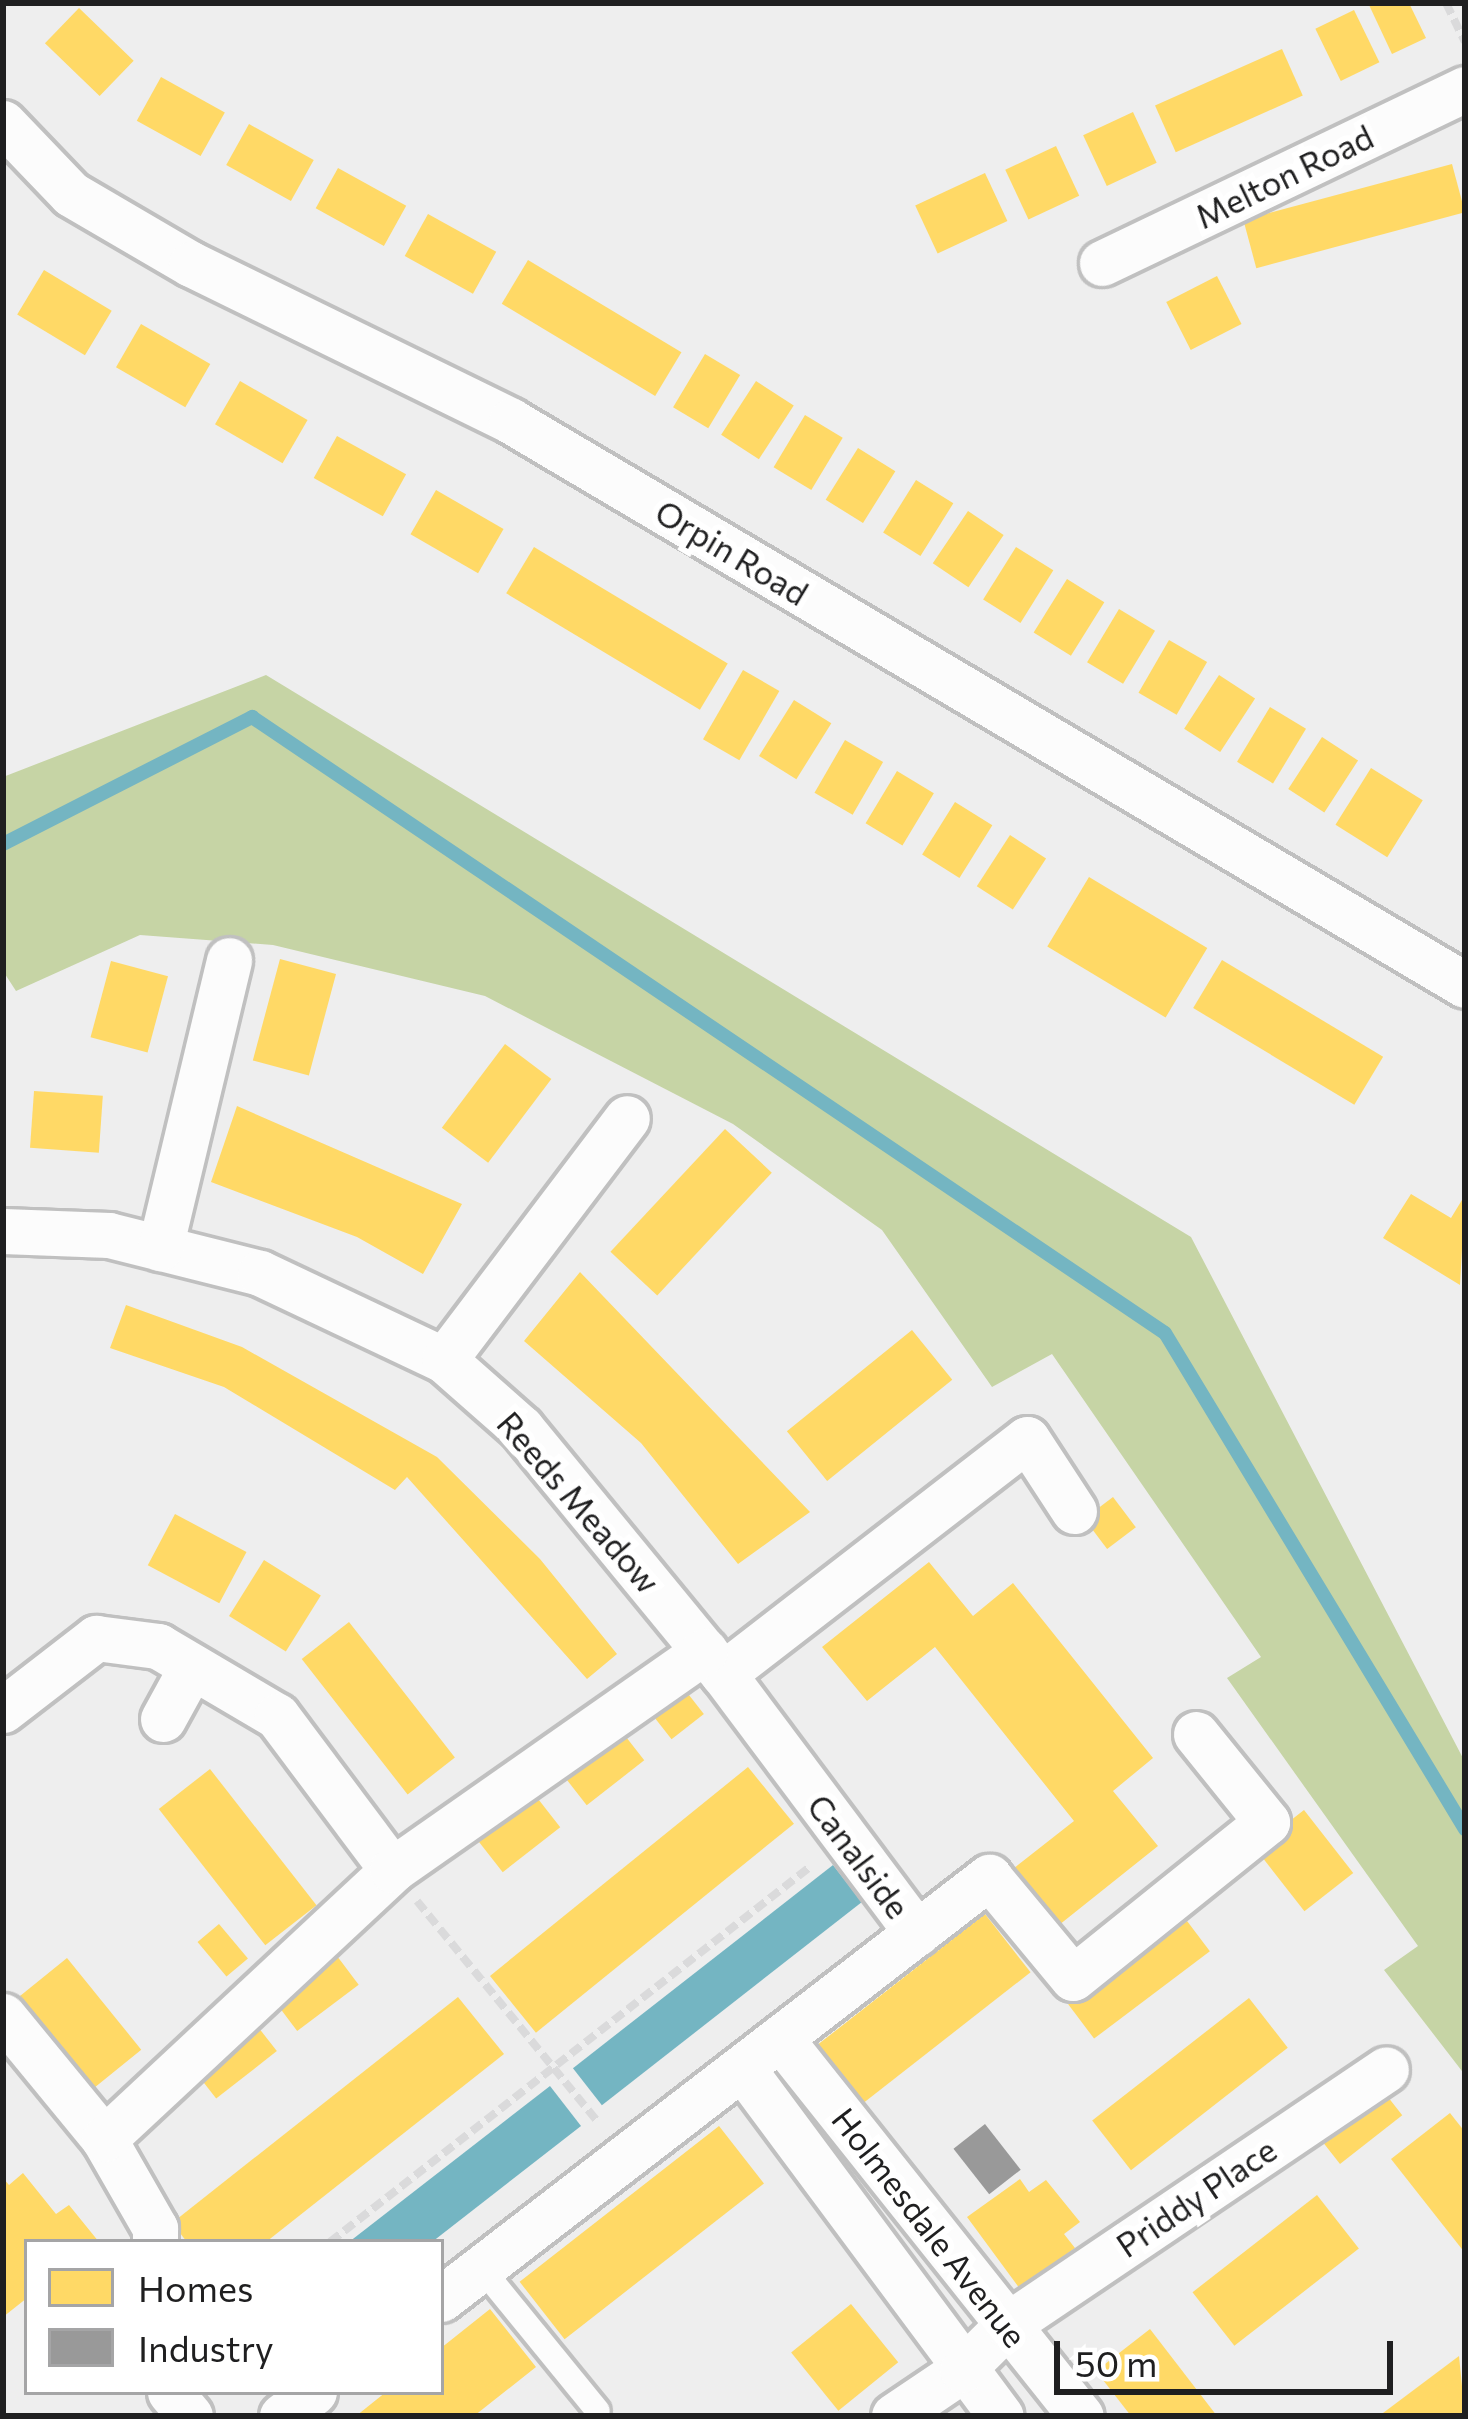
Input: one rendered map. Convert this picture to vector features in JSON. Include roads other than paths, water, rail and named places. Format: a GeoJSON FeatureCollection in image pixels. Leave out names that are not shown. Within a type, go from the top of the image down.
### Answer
{"type":"FeatureCollection","features":[{"type":"Feature","properties":{"kind":"street","name":"Melton Road"},"geometry":{"type":"LineString","coordinates":[[1102,263],[1465,88]]}},
{"type":"Feature","properties":{"kind":"street","name":"Orpin Road"},"geometry":{"type":"LineString","coordinates":[[3,123],[71,194],[191,264],[511,421],[1465,985]]}},
{"type":"Feature","properties":{"kind":"street"},"geometry":{"type":"LineString","coordinates":[[160,1248],[229,960]]}},
{"type":"Feature","properties":{"kind":"street"},"geometry":{"type":"LineString","coordinates":[[444,1360],[627,1118]]}},
{"type":"Feature","properties":{"kind":"street","name":"Reeds Meadow"},"geometry":{"type":"LineString","coordinates":[[3,1231],[109,1235],[260,1273],[444,1360],[521,1428],[714,1663]]}},
{"type":"Feature","properties":{"kind":"street"},"geometry":{"type":"LineString","coordinates":[[104,2139],[392,1870],[714,1663],[1027,1439],[1074,1511]]}},
{"type":"Feature","properties":{"kind":"street"},"geometry":{"type":"LineString","coordinates":[[3,1710],[96,1637],[175,1656],[277,1716],[392,1870]]}},
{"type":"Feature","properties":{"kind":"street"},"geometry":{"type":"LineString","coordinates":[[163,1719],[175,1656]]}},
{"type":"Feature","properties":{"kind":"street","name":"Canalside"},"geometry":{"type":"LineString","coordinates":[[444,2297],[630,2160],[917,1933],[714,1663]]}},
{"type":"Feature","properties":{"kind":"street"},"geometry":{"type":"LineString","coordinates":[[917,1933],[989,1877],[1073,1978],[1267,1822],[1196,1734]]}},
{"type":"Feature","properties":{"kind":"street"},"geometry":{"type":"LineString","coordinates":[[3,2016],[104,2139],[154,2239]]}},
{"type":"Feature","properties":{"kind":"street","name":"Holmesdale Avenue"},"geometry":{"type":"LineString","coordinates":[[780,2038],[1081,2416]]}},
{"type":"Feature","properties":{"kind":"street","name":"Holmesdale Avenue"},"geometry":{"type":"LineString","coordinates":[[743,2069],[962,2370],[1001,2416]]}},
{"type":"Feature","properties":{"kind":"street","name":"Priddy Place"},"geometry":{"type":"LineString","coordinates":[[894,2416],[962,2370],[1007,2325],[1386,2069]]}},
{"type":"Feature","properties":{"kind":"street"},"geometry":{"type":"LineString","coordinates":[[281,2416],[310,2395]]}},
{"type":"Feature","properties":{"kind":"lane"},"geometry":{"type":"LineString","coordinates":[[482,2269],[598,2410]]}},
{"type":"Feature","properties":{"kind":"water"},"geometry":{"type":"Polygon","coordinates":[[[833,1865],[862,1902],[602,2105],[573,2068],[833,1865]]]}},
{"type":"Feature","properties":{"kind":"water"},"geometry":{"type":"Polygon","coordinates":[[[550,2086],[581,2126],[436,2239],[353,2239],[550,2086]]]}},
{"type":"Feature","properties":{"kind":"waterway"},"geometry":{"type":"LineString","coordinates":[[3,844],[252,717],[1165,1333],[1465,1829]]}}]}
